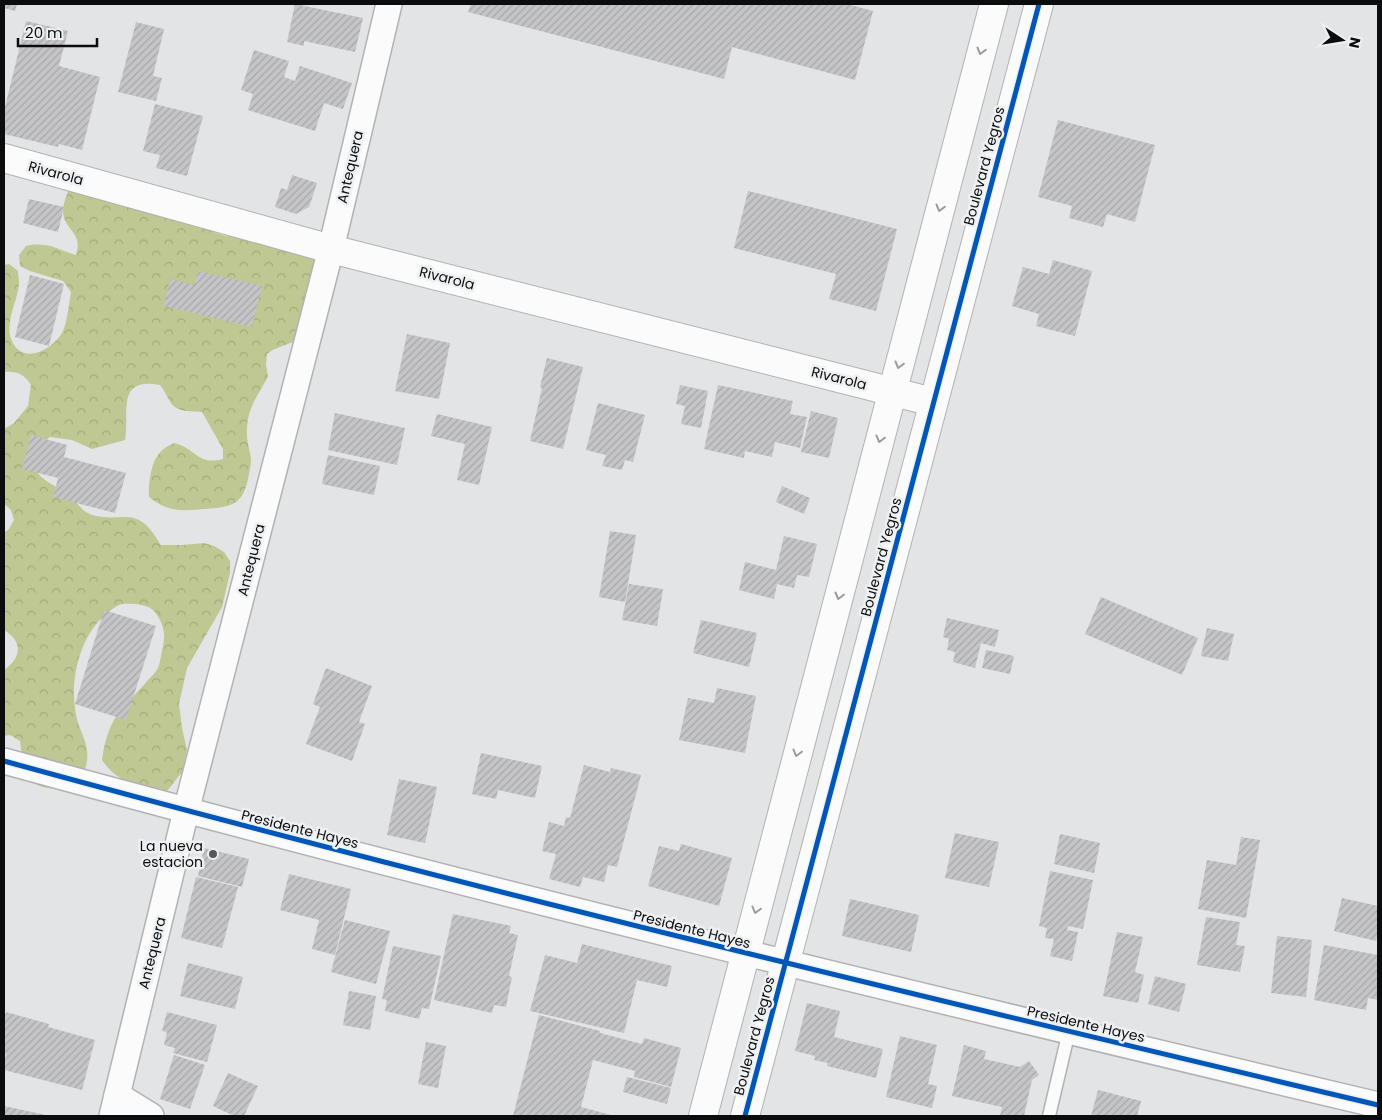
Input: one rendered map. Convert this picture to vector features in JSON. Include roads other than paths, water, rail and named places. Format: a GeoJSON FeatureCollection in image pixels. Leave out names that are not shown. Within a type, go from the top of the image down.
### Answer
{"type":"FeatureCollection","features":[{"type":"Feature","properties":{"kind":"street","name":"Antequera"},"geometry":{"type":"LineString","coordinates":[[114,1106],[186,811],[331,249],[389,4]]}},
{"type":"Feature","properties":{"kind":"street","name":"Boulevard Yegros"},"geometry":{"type":"LineString","coordinates":[[703,1116],[994,4]]}},
{"type":"Feature","properties":{"kind":"street","name":"Boulevard Yegros"},"geometry":{"type":"LineString","coordinates":[[744,1116],[1039,4]]}},
{"type":"Feature","properties":{"kind":"street","name":"Rivarola"},"geometry":{"type":"LineString","coordinates":[[4,158],[331,249],[933,402]]}},
{"type":"Feature","properties":{"kind":"street","name":"Presidente Hayes"},"geometry":{"type":"LineString","coordinates":[[4,761],[186,811],[745,954],[1378,1105]]}},
{"type":"Feature","properties":{"kind":"street"},"geometry":{"type":"LineString","coordinates":[[114,1106],[151,1116]]}},
{"type":"Feature","properties":{"kind":"lane"},"geometry":{"type":"LineString","coordinates":[[1049,1116],[1069,1031]]}},
{"type":"Feature","properties":{"kind":"place","name":"La nueva estacion"},"geometry":{"type":"Point","coordinates":[213,854]}}]}
